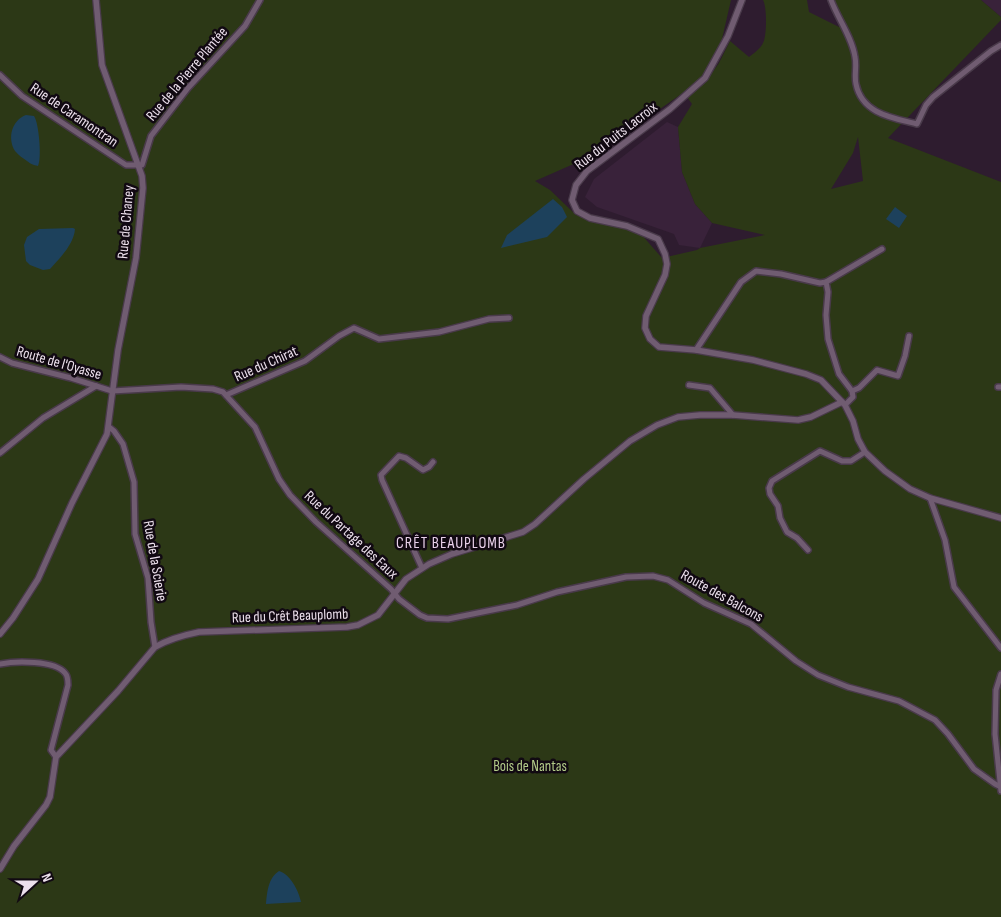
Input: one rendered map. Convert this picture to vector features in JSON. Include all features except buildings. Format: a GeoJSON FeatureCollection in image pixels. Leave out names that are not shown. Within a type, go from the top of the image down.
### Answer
{"type":"FeatureCollection","features":[{"type":"Feature","properties":{"kind":"street","name":"Rue de Chaney"},"geometry":{"type":"LineString","coordinates":[[0,634],[13,618],[38,579],[109,427],[118,350],[138,243],[143,188],[139,166],[103,70],[96,0]]}},
{"type":"Feature","properties":{"kind":"street","name":"Rue de la Pierre Plantée"},"geometry":{"type":"LineString","coordinates":[[139,166],[142,165],[151,136],[188,88],[245,26],[260,0]]}},
{"type":"Feature","properties":{"kind":"street","name":"Rue du Puits Lacroix"},"geometry":{"type":"LineString","coordinates":[[742,0],[728,36],[705,78],[670,109],[587,171],[576,185],[572,200],[577,211],[590,218],[627,226],[658,239],[665,254],[667,264],[665,274],[646,316],[645,328],[650,339],[659,347],[696,350],[753,360],[806,374],[821,380],[844,404]]}},
{"type":"Feature","properties":{"kind":"street"},"geometry":{"type":"LineString","coordinates":[[831,0],[855,57],[856,84],[863,101],[877,112],[917,124],[932,97],[1001,45]]}},
{"type":"Feature","properties":{"kind":"street","name":"Rue de Caramontran"},"geometry":{"type":"LineString","coordinates":[[0,75],[22,96],[110,154],[126,164],[139,166]]}},
{"type":"Feature","properties":{"kind":"street"},"geometry":{"type":"LineString","coordinates":[[696,350],[741,282],[756,271],[781,274],[820,283],[826,282],[882,249]]}},
{"type":"Feature","properties":{"kind":"street"},"geometry":{"type":"LineString","coordinates":[[826,282],[828,292],[826,315],[828,339],[839,374],[852,391],[853,397],[844,404],[865,452],[885,471],[910,489],[930,498],[1001,518]]}},
{"type":"Feature","properties":{"kind":"street","name":"Rue du Chirat"},"geometry":{"type":"LineString","coordinates":[[112,391],[181,387],[219,390],[226,395],[305,361],[339,336],[354,328],[379,339],[439,332],[489,319],[509,318]]}},
{"type":"Feature","properties":{"kind":"street"},"geometry":{"type":"LineString","coordinates":[[852,391],[859,388],[877,370],[898,376],[909,336]]}},
{"type":"Feature","properties":{"kind":"street","name":"Route de l'Oyasse"},"geometry":{"type":"LineString","coordinates":[[0,357],[12,363],[112,391]]}},
{"type":"Feature","properties":{"kind":"street"},"geometry":{"type":"LineString","coordinates":[[689,385],[710,388],[733,415]]}},
{"type":"Feature","properties":{"kind":"street"},"geometry":{"type":"LineString","coordinates":[[0,453],[43,418],[96,386]]}},
{"type":"Feature","properties":{"kind":"street","name":"Rue du Partage des Eaux"},"geometry":{"type":"LineString","coordinates":[[226,395],[255,427],[279,479],[290,495],[316,522],[394,593]]}},
{"type":"Feature","properties":{"kind":"street","name":"Rue du Crêt Beauplomb"},"geometry":{"type":"LineString","coordinates":[[56,757],[118,691],[155,647],[173,638],[199,632],[347,627],[358,625],[378,615],[406,579],[422,568],[452,554],[524,532],[630,441],[657,425],[678,417],[700,415],[733,415],[798,420],[844,404]]}},
{"type":"Feature","properties":{"kind":"street","name":"Rue de la Scierie"},"geometry":{"type":"LineString","coordinates":[[109,427],[123,444],[134,482],[135,534],[148,578],[155,647]]}},
{"type":"Feature","properties":{"kind":"street"},"geometry":{"type":"LineString","coordinates":[[808,550],[797,538],[787,532],[780,518],[778,506],[770,494],[769,488],[772,481],[820,451],[842,461],[851,461],[865,452]]}},
{"type":"Feature","properties":{"kind":"street"},"geometry":{"type":"LineString","coordinates":[[422,568],[381,476],[399,456],[406,458],[422,470],[429,467],[433,462]]}},
{"type":"Feature","properties":{"kind":"street"},"geometry":{"type":"LineString","coordinates":[[930,498],[945,540],[954,587],[1001,648]]}},
{"type":"Feature","properties":{"kind":"street","name":"Route des Balcons"},"geometry":{"type":"LineString","coordinates":[[394,593],[420,616],[448,619],[517,605],[557,592],[621,578],[637,576],[660,577],[718,610],[751,624],[796,661],[818,675],[848,687],[900,701],[935,720],[948,734],[974,770],[1000,788]]}},
{"type":"Feature","properties":{"kind":"street"},"geometry":{"type":"LineString","coordinates":[[0,664],[11,662],[54,666],[65,672],[68,677],[68,684],[51,750],[56,757],[50,797],[46,805],[14,846],[0,869]]}},
{"type":"Feature","properties":{"kind":"street"},"geometry":{"type":"LineString","coordinates":[[1000,788],[995,725],[996,690],[1001,674]]}},
{"type":"Feature","properties":{"kind":"shaded area"},"geometry":{"type":"Polygon","coordinates":[[[981,0],[1001,0],[1001,17],[981,0]]]}},
{"type":"Feature","properties":{"kind":"shaded area"},"geometry":{"type":"Polygon","coordinates":[[[667,122],[678,127],[682,172],[695,204],[712,223],[700,248],[679,245],[674,234],[597,207],[585,197],[594,179],[667,122]]]}},
{"type":"Feature","properties":{"kind":"green space","name":"Bois de Nantas"},"geometry":{"type":"Polygon","coordinates":[[[0,0],[731,0],[722,39],[703,77],[594,155],[535,181],[550,190],[576,215],[641,234],[662,258],[765,235],[712,223],[695,204],[682,172],[678,127],[692,104],[687,97],[707,80],[719,63],[730,41],[749,57],[762,45],[766,21],[763,0],[807,0],[809,12],[839,27],[838,20],[842,18],[834,0],[981,0],[1001,17],[1001,20],[888,138],[1001,182],[1001,917],[0,917],[0,0]],[[858,137],[853,153],[831,189],[863,181],[858,137]]]}},
{"type":"Feature","properties":{"kind":"water"},"geometry":{"type":"Polygon","coordinates":[[[26,115],[34,116],[36,120],[40,149],[38,166],[31,164],[15,151],[11,141],[14,125],[21,117],[26,115]]]}},
{"type":"Feature","properties":{"kind":"water"},"geometry":{"type":"Polygon","coordinates":[[[553,199],[562,207],[567,217],[547,237],[501,248],[507,235],[553,199]]]}},
{"type":"Feature","properties":{"kind":"water"},"geometry":{"type":"Polygon","coordinates":[[[895,207],[907,216],[899,228],[886,219],[895,207]]]}},
{"type":"Feature","properties":{"kind":"water"},"geometry":{"type":"Polygon","coordinates":[[[39,229],[75,229],[72,240],[50,269],[43,270],[30,265],[26,261],[24,245],[27,237],[39,229]]]}},
{"type":"Feature","properties":{"kind":"water"},"geometry":{"type":"Polygon","coordinates":[[[279,871],[287,876],[293,884],[301,902],[266,904],[270,882],[279,871]]]}},
{"type":"Feature","properties":{"kind":"district","name":"CRÊT BEAUPLOMB"},"geometry":{"type":"Point","coordinates":[451,543]}}]}
